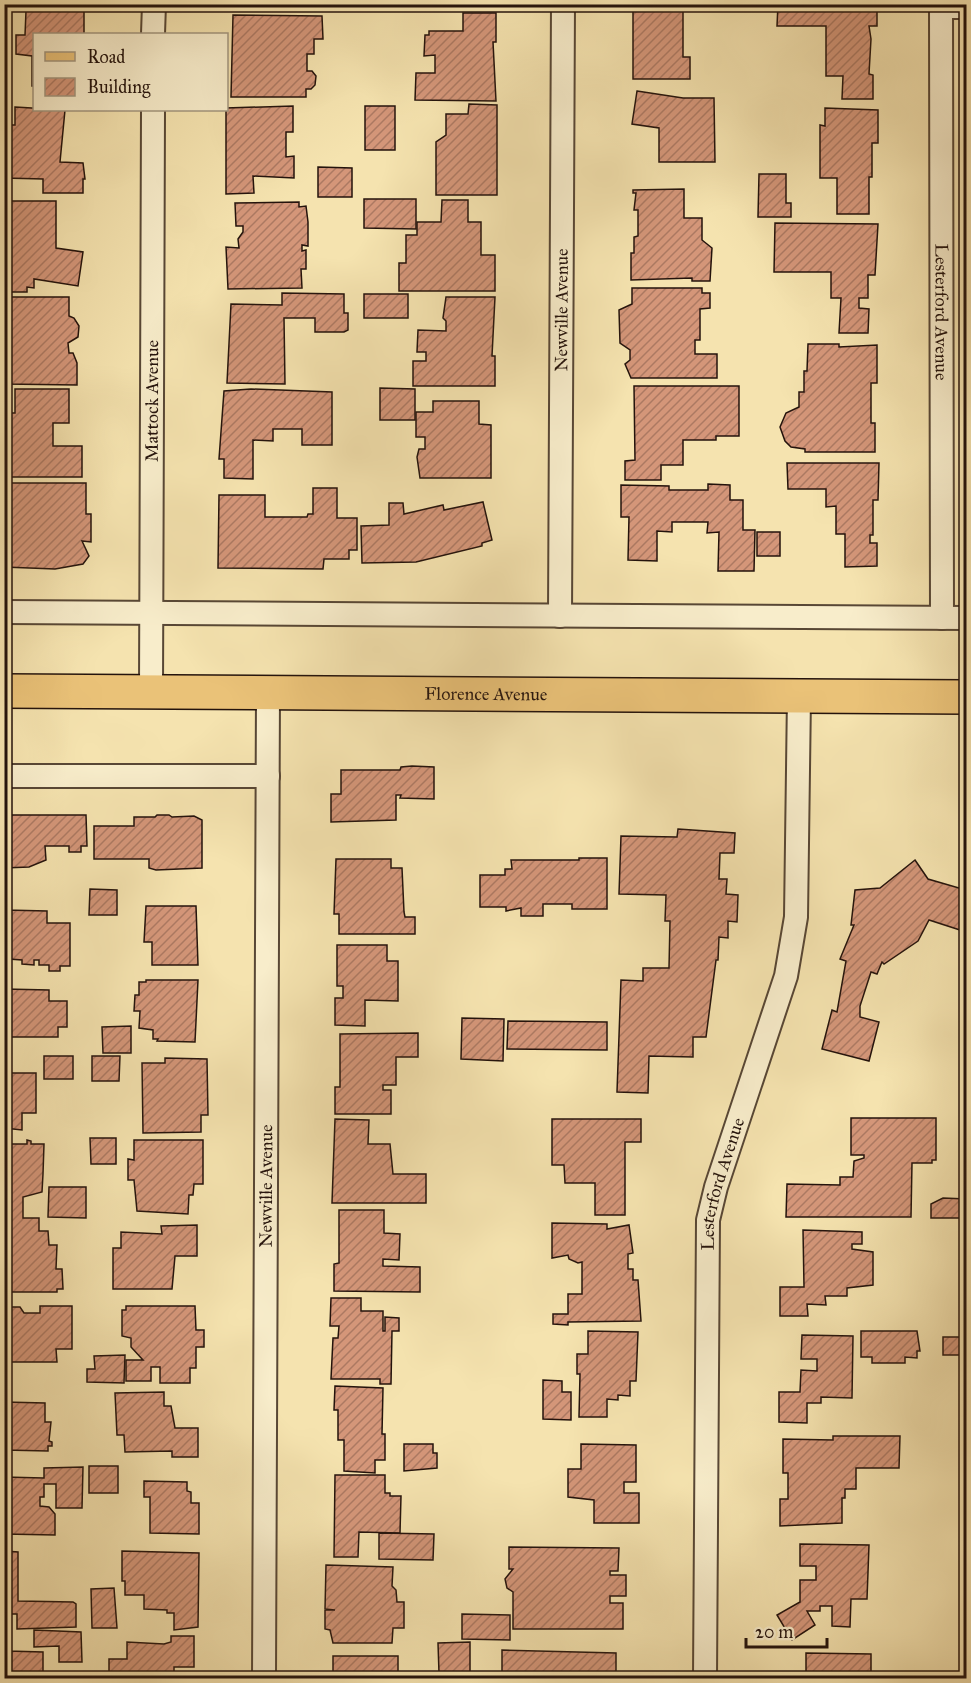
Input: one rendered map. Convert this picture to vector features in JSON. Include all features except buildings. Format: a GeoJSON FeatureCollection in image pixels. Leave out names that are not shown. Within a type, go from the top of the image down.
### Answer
{"type":"FeatureCollection","features":[{"type":"Feature","properties":{"kind":"main road","name":"Florence Avenue"},"geometry":{"type":"LineString","coordinates":[[4,691],[966,697]]}},
{"type":"Feature","properties":{"kind":"street"},"geometry":{"type":"LineString","coordinates":[[153,4],[153,33]]}},
{"type":"Feature","properties":{"kind":"street","name":"Newville Avenue"},"geometry":{"type":"LineString","coordinates":[[560,616],[563,4]]}},
{"type":"Feature","properties":{"kind":"street"},"geometry":{"type":"LineString","coordinates":[[941,6],[966,8]]}},
{"type":"Feature","properties":{"kind":"street","name":"Lesterford Avenue"},"geometry":{"type":"LineString","coordinates":[[941,6],[942,618]]}},
{"type":"Feature","properties":{"kind":"street","name":"Mattock Avenue"},"geometry":{"type":"LineString","coordinates":[[151,692],[153,111]]}},
{"type":"Feature","properties":{"kind":"street"},"geometry":{"type":"LineString","coordinates":[[4,612],[966,618]]}},
{"type":"Feature","properties":{"kind":"street","name":"Newville Avenue"},"geometry":{"type":"LineString","coordinates":[[264,1678],[268,693]]}},
{"type":"Feature","properties":{"kind":"street","name":"Lesterford Avenue"},"geometry":{"type":"LineString","coordinates":[[705,1678],[708,1220],[716,1187],[786,976],[793,945],[796,917],[799,696]]}},
{"type":"Feature","properties":{"kind":"street"},"geometry":{"type":"LineString","coordinates":[[4,776],[268,776]]}}]}
